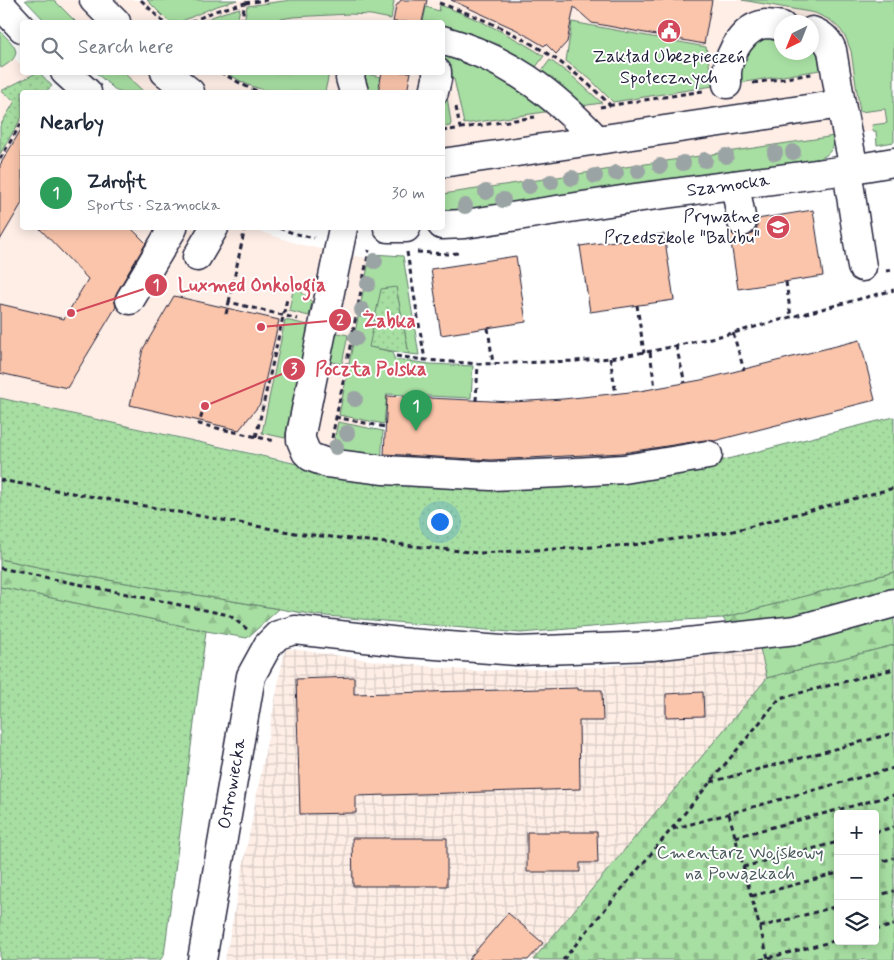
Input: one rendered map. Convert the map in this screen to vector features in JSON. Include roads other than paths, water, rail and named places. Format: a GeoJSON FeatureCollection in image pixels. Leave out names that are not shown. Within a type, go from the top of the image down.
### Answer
{"type":"FeatureCollection","features":[{"type":"Feature","properties":{"kind":"street"},"geometry":{"type":"LineString","coordinates":[[94,0],[114,20]]}},
{"type":"Feature","properties":{"kind":"street"},"geometry":{"type":"LineString","coordinates":[[0,4],[20,26]]}},
{"type":"Feature","properties":{"kind":"street"},"geometry":{"type":"LineString","coordinates":[[727,84],[727,72],[730,61],[741,39],[749,31],[765,24],[774,25]]}},
{"type":"Feature","properties":{"kind":"street"},"geometry":{"type":"LineString","coordinates":[[819,34],[829,43],[832,50],[850,169],[862,267]]}},
{"type":"Feature","properties":{"kind":"street"},"geometry":{"type":"LineString","coordinates":[[445,41],[485,55],[534,83],[566,109],[597,140]]}},
{"type":"Feature","properties":{"kind":"street"},"geometry":{"type":"LineString","coordinates":[[68,75],[85,90]]}},
{"type":"Feature","properties":{"kind":"street"},"geometry":{"type":"LineString","coordinates":[[169,75],[188,90]]}},
{"type":"Feature","properties":{"kind":"street"},"geometry":{"type":"LineString","coordinates":[[350,75],[353,90]]}},
{"type":"Feature","properties":{"kind":"street"},"geometry":{"type":"LineString","coordinates":[[434,90],[437,75]]}},
{"type":"Feature","properties":{"kind":"street"},"geometry":{"type":"LineString","coordinates":[[445,163],[841,104]]}},
{"type":"Feature","properties":{"kind":"street","name":"Szamocka"},"geometry":{"type":"LineString","coordinates":[[445,226],[894,162]]}},
{"type":"Feature","properties":{"kind":"street"},"geometry":{"type":"LineString","coordinates":[[735,185],[742,222]]}},
{"type":"Feature","properties":{"kind":"street"},"geometry":{"type":"LineString","coordinates":[[130,300],[172,230]]}},
{"type":"Feature","properties":{"kind":"street"},"geometry":{"type":"LineString","coordinates":[[197,257],[213,230]]}},
{"type":"Feature","properties":{"kind":"street"},"geometry":{"type":"LineString","coordinates":[[342,230],[300,434],[303,447],[311,457],[327,463],[384,470],[491,476],[624,469],[708,455]]}},
{"type":"Feature","properties":{"kind":"street"},"geometry":{"type":"LineString","coordinates":[[391,230],[407,240]]}},
{"type":"Feature","properties":{"kind":"street","name":"Ostrowiecka"},"geometry":{"type":"LineString","coordinates":[[202,960],[251,676],[268,645],[278,635],[296,630],[409,643],[517,651],[652,646],[796,630],[894,603]]}},
{"type":"Feature","properties":{"kind":"place","name":"Zakład Ubezpieczeń Społecznych"},"geometry":{"type":"Point","coordinates":[669,31]}},
{"type":"Feature","properties":{"kind":"place","name":"Prywatne Przedszkole \"Balibu\""},"geometry":{"type":"Point","coordinates":[778,227]}},
{"type":"Feature","properties":{"kind":"place","name":"Luxmed Onkologia"},"geometry":{"type":"Point","coordinates":[71,313]}},
{"type":"Feature","properties":{"kind":"place","name":"Żabka"},"geometry":{"type":"Point","coordinates":[261,327]}},
{"type":"Feature","properties":{"kind":"place","name":"Poczta Polska"},"geometry":{"type":"Point","coordinates":[205,406]}},
{"type":"Feature","properties":{"kind":"place","name":"Zdrofit"},"geometry":{"type":"Point","coordinates":[416,431]}},
{"type":"Feature","properties":{"kind":"park label","name":"Cmentarz Wojskowy na Powązkach"},"geometry":{"type":"Point","coordinates":[740,863]}}]}
